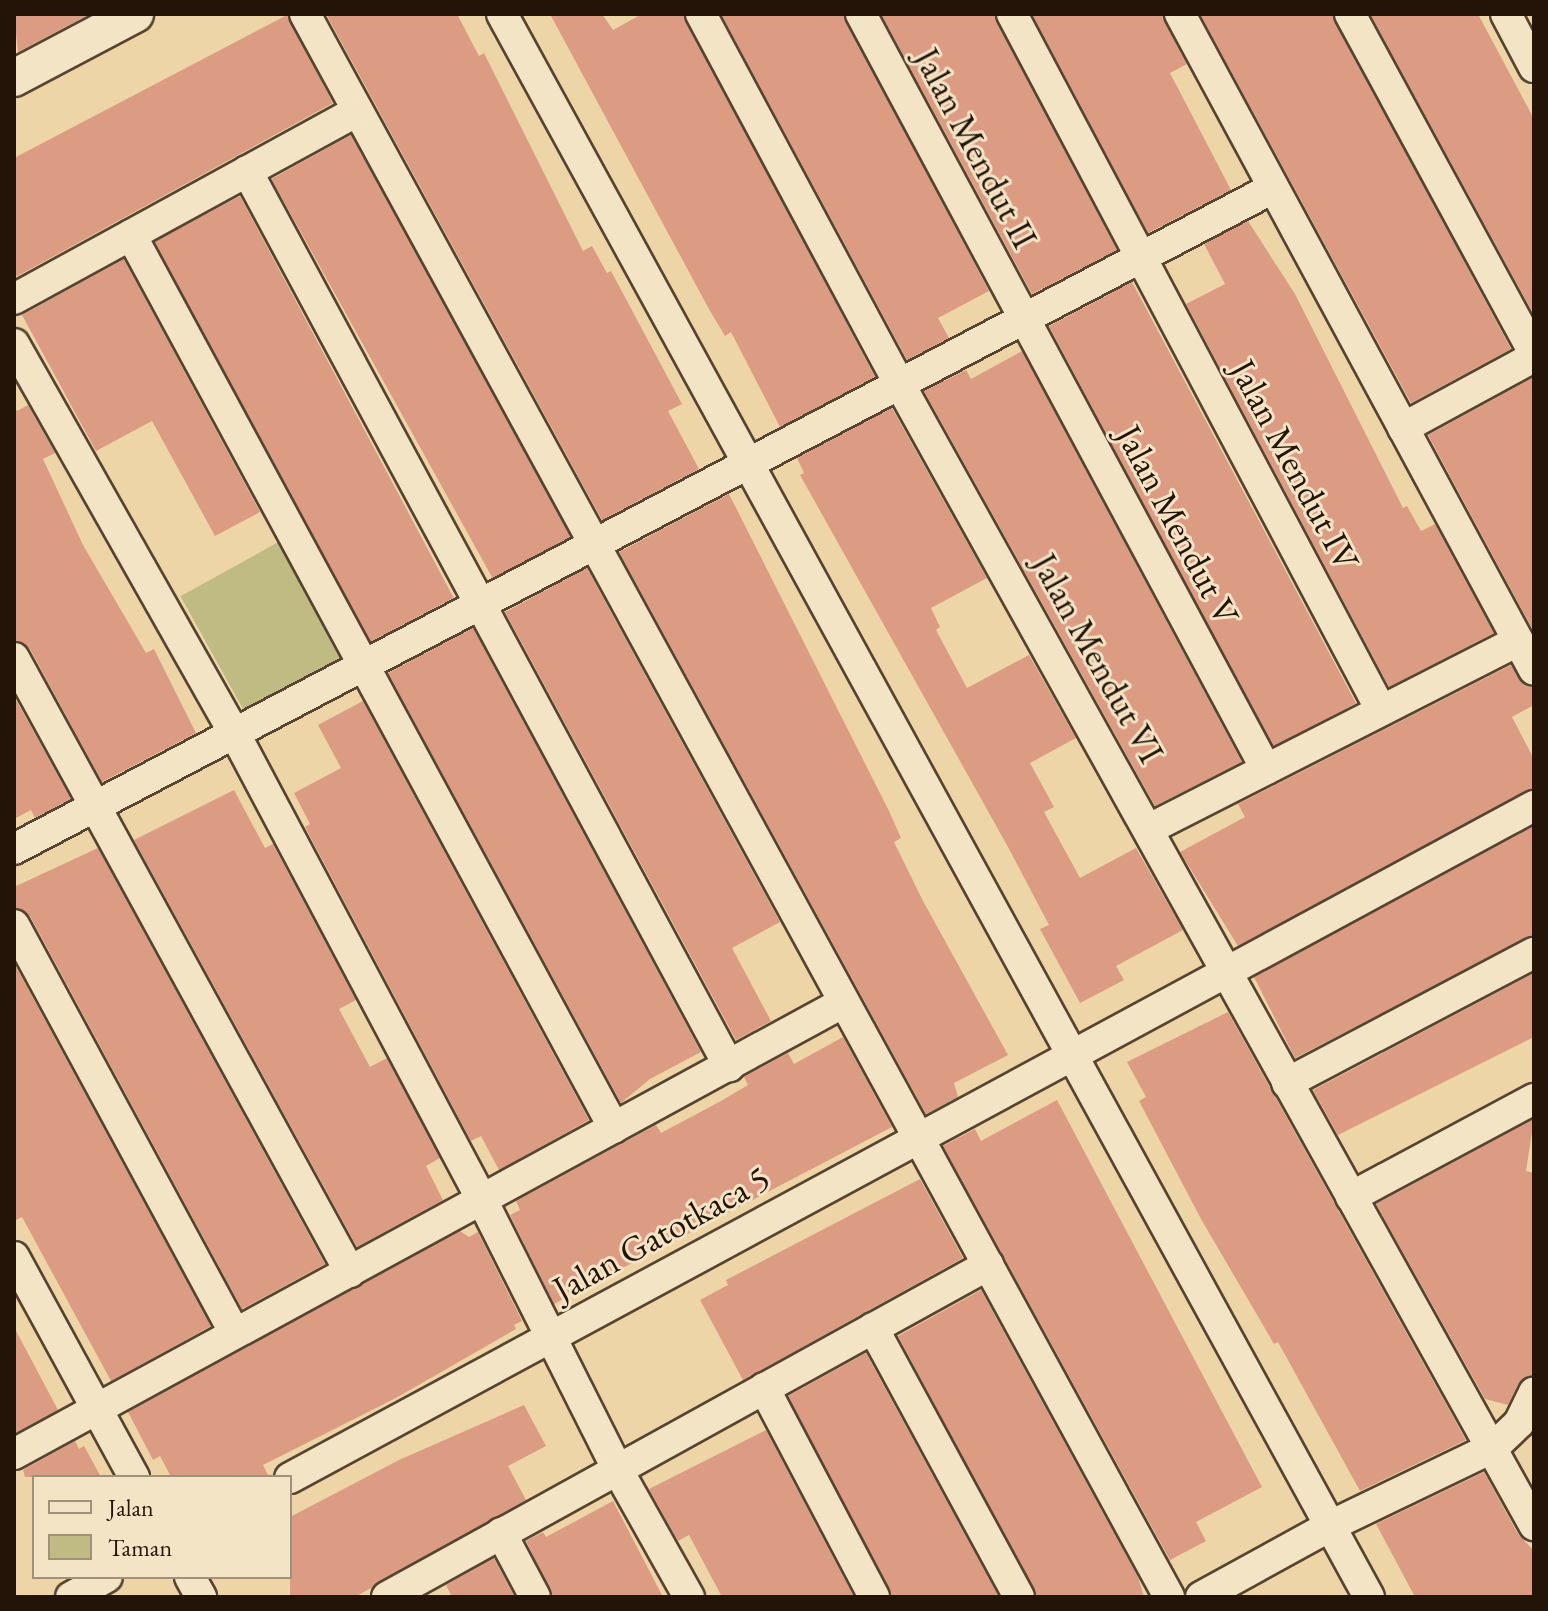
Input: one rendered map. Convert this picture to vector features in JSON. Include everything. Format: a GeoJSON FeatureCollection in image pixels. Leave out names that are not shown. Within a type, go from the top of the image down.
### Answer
{"type":"FeatureCollection","features":[{"type":"Feature","properties":{"kind":"street"},"geometry":{"type":"LineString","coordinates":[[14,78],[135,14]]}},
{"type":"Feature","properties":{"kind":"street"},"geometry":{"type":"LineString","coordinates":[[305,14],[844,1002],[915,1138],[1169,1597]]}},
{"type":"Feature","properties":{"kind":"street"},"geometry":{"type":"LineString","coordinates":[[502,14],[1068,1055],[1369,1597]]}},
{"type":"Feature","properties":{"kind":"street","name":"Jalan Mendut VI"},"geometry":{"type":"LineString","coordinates":[[701,14],[899,383],[1151,828],[1451,1382],[1494,1447],[1534,1525]]}},
{"type":"Feature","properties":{"kind":"street","name":"Jalan Mendut II"},"geometry":{"type":"LineString","coordinates":[[861,14],[1023,317]]}},
{"type":"Feature","properties":{"kind":"street","name":"Jalan Mendut IV"},"geometry":{"type":"LineString","coordinates":[[1012,14],[1381,710]]}},
{"type":"Feature","properties":{"kind":"street"},"geometry":{"type":"LineString","coordinates":[[1180,14],[1534,670]]}},
{"type":"Feature","properties":{"kind":"street"},"geometry":{"type":"LineString","coordinates":[[1351,14],[1534,355],[1403,428]]}},
{"type":"Feature","properties":{"kind":"street"},"geometry":{"type":"LineString","coordinates":[[1506,14],[1534,67]]}},
{"type":"Feature","properties":{"kind":"street"},"geometry":{"type":"LineString","coordinates":[[14,299],[357,111]]}},
{"type":"Feature","properties":{"kind":"street"},"geometry":{"type":"LineString","coordinates":[[247,171],[478,607],[729,1066]]}},
{"type":"Feature","properties":{"kind":"street"},"geometry":{"type":"LineString","coordinates":[[14,849],[236,736],[1023,317],[1273,188]]}},
{"type":"Feature","properties":{"kind":"street"},"geometry":{"type":"LineString","coordinates":[[131,235],[614,1128]]}},
{"type":"Feature","properties":{"kind":"street","name":"Jalan Mendut V"},"geometry":{"type":"LineString","coordinates":[[1023,317],[1266,769]]}},
{"type":"Feature","properties":{"kind":"street"},"geometry":{"type":"LineString","coordinates":[[14,344],[236,736],[482,1200],[616,1467],[689,1597]]}},
{"type":"Feature","properties":{"kind":"street"},"geometry":{"type":"LineString","coordinates":[[1151,828],[1518,641]]}},
{"type":"Feature","properties":{"kind":"street"},"geometry":{"type":"LineString","coordinates":[[14,658],[98,806],[350,1272]]}},
{"type":"Feature","properties":{"kind":"street","name":"Jalan Gatotkaca 5"},"geometry":{"type":"LineString","coordinates":[[292,1477],[1068,1055],[1228,973],[1534,806]]}},
{"type":"Feature","properties":{"kind":"street"},"geometry":{"type":"LineString","coordinates":[[14,925],[235,1333]]}},
{"type":"Feature","properties":{"kind":"street"},"geometry":{"type":"LineString","coordinates":[[1287,1083],[1534,953]]}},
{"type":"Feature","properties":{"kind":"street"},"geometry":{"type":"LineString","coordinates":[[14,1454],[844,1002]]}},
{"type":"Feature","properties":{"kind":"street"},"geometry":{"type":"LineString","coordinates":[[1351,1197],[1534,1099]]}},
{"type":"Feature","properties":{"kind":"street"},"geometry":{"type":"LineString","coordinates":[[14,1257],[25,1305],[97,1409],[133,1475]]}},
{"type":"Feature","properties":{"kind":"street"},"geometry":{"type":"LineString","coordinates":[[387,1597],[616,1467],[988,1265]]}},
{"type":"Feature","properties":{"kind":"street"},"geometry":{"type":"LineString","coordinates":[[873,1328],[1019,1597]]}},
{"type":"Feature","properties":{"kind":"street"},"geometry":{"type":"LineString","coordinates":[[764,1388],[874,1597]]}},
{"type":"Feature","properties":{"kind":"street"},"geometry":{"type":"LineString","coordinates":[[1201,1597],[1330,1526],[1494,1447],[1519,1423],[1534,1392]]}},
{"type":"Feature","properties":{"kind":"street"},"geometry":{"type":"LineString","coordinates":[[501,1533],[535,1597]]}},
{"type":"Feature","properties":{"kind":"street"},"geometry":{"type":"LineString","coordinates":[[71,1597],[103,1579]]}},
{"type":"Feature","properties":{"kind":"street"},"geometry":{"type":"LineString","coordinates":[[191,1579],[201,1597]]}},
{"type":"Feature","properties":{"kind":"green space"},"geometry":{"type":"Polygon","coordinates":[[[282,540],[350,663],[249,720],[181,596],[282,540]]]}},
{"type":"Feature","properties":{"kind":"building"},"geometry":{"type":"Polygon","coordinates":[[[14,14],[90,14],[18,52],[14,14]]]}},
{"type":"Feature","properties":{"kind":"building"},"geometry":{"type":"Polygon","coordinates":[[[326,14],[457,14],[479,56],[484,53],[583,251],[592,246],[607,273],[611,271],[682,404],[668,411],[699,469],[602,520],[326,14]]]}},
{"type":"Feature","properties":{"kind":"building"},"geometry":{"type":"Polygon","coordinates":[[[550,14],[602,14],[613,30],[642,14],[683,14],[875,377],[780,427],[731,332],[725,336],[710,311],[550,14]]]}},
{"type":"Feature","properties":{"kind":"building"},"geometry":{"type":"Polygon","coordinates":[[[721,14],[843,14],[989,291],[938,318],[949,338],[907,360],[721,14]]]}},
{"type":"Feature","properties":{"kind":"building"},"geometry":{"type":"Polygon","coordinates":[[[881,14],[994,14],[1117,250],[1032,294],[881,14]]]}},
{"type":"Feature","properties":{"kind":"building"},"geometry":{"type":"Polygon","coordinates":[[[1032,14],[1162,14],[1187,64],[1170,73],[1231,190],[1148,233],[1032,14]]]}},
{"type":"Feature","properties":{"kind":"building"},"geometry":{"type":"Polygon","coordinates":[[[1200,14],[1332,14],[1511,349],[1411,403],[1200,14]]]}},
{"type":"Feature","properties":{"kind":"building"},"geometry":{"type":"Polygon","coordinates":[[[1370,14],[1478,14],[1534,119],[1534,315],[1370,14]]]}},
{"type":"Feature","properties":{"kind":"building"},"geometry":{"type":"Polygon","coordinates":[[[287,15],[333,103],[14,278],[14,158],[287,15]]]}},
{"type":"Feature","properties":{"kind":"building"},"geometry":{"type":"Polygon","coordinates":[[[351,135],[573,536],[493,580],[271,179],[351,135]]]}},
{"type":"Feature","properties":{"kind":"building"},"geometry":{"type":"Polygon","coordinates":[[[240,196],[454,598],[368,643],[154,242],[240,196]]]}},
{"type":"Feature","properties":{"kind":"building"},"geometry":{"type":"Polygon","coordinates":[[[1248,221],[1295,294],[1403,508],[1407,506],[1421,531],[1435,524],[1494,633],[1389,687],[1186,304],[1225,284],[1204,244],[1248,221]]]}},
{"type":"Feature","properties":{"kind":"building"},"geometry":{"type":"Polygon","coordinates":[[[124,259],[260,512],[215,536],[152,421],[96,451],[22,315],[124,259]]]}},
{"type":"Feature","properties":{"kind":"building"},"geometry":{"type":"Polygon","coordinates":[[[1132,282],[1356,703],[1273,747],[1049,326],[1132,282]]]}},
{"type":"Feature","properties":{"kind":"building"},"geometry":{"type":"Polygon","coordinates":[[[1022,351],[1242,762],[1155,806],[924,391],[966,370],[971,379],[1022,351]]]}},
{"type":"Feature","properties":{"kind":"building"},"geometry":{"type":"Polygon","coordinates":[[[1534,377],[1534,632],[1428,435],[1534,377]]]}},
{"type":"Feature","properties":{"kind":"building"},"geometry":{"type":"Polygon","coordinates":[[[14,405],[17,411],[28,405],[55,453],[43,459],[83,545],[146,653],[154,649],[196,733],[102,782],[30,649],[14,640],[14,405]]]}},
{"type":"Feature","properties":{"kind":"building"},"geometry":{"type":"Polygon","coordinates":[[[892,408],[987,578],[931,608],[940,627],[936,630],[967,688],[1029,655],[1076,738],[1030,763],[1054,807],[1044,812],[1080,878],[1136,848],[1183,930],[1116,966],[1124,980],[1080,1003],[1040,929],[1049,925],[1008,847],[800,475],[804,473],[797,458],[892,408]]]}},
{"type":"Feature","properties":{"kind":"building"},"geometry":{"type":"Polygon","coordinates":[[[729,494],[889,811],[901,838],[894,842],[923,901],[1008,1055],[954,1083],[958,1097],[926,1114],[619,552],[729,494]]]}},
{"type":"Feature","properties":{"kind":"building"},"geometry":{"type":"Polygon","coordinates":[[[587,568],[780,922],[732,948],[771,1021],[736,1040],[505,612],[587,568]]]}},
{"type":"Feature","properties":{"kind":"building"},"geometry":{"type":"Polygon","coordinates":[[[473,628],[701,1052],[650,1079],[621,1103],[388,673],[473,628]]]}},
{"type":"Feature","properties":{"kind":"building"},"geometry":{"type":"Polygon","coordinates":[[[1511,665],[1524,685],[1534,688],[1534,705],[1512,717],[1534,759],[1534,788],[1238,946],[1180,852],[1245,817],[1238,804],[1511,665]]]}},
{"type":"Feature","properties":{"kind":"building"},"geometry":{"type":"Polygon","coordinates":[[[14,696],[71,799],[35,818],[31,810],[14,819],[14,696]]]}},
{"type":"Feature","properties":{"kind":"building"},"geometry":{"type":"Polygon","coordinates":[[[363,701],[589,1120],[499,1170],[481,1136],[471,1141],[305,827],[310,824],[294,793],[341,768],[318,725],[363,701]]]}},
{"type":"Feature","properties":{"kind":"building"},"geometry":{"type":"Polygon","coordinates":[[[234,790],[265,848],[273,844],[356,1000],[339,1009],[370,1067],[387,1058],[440,1158],[426,1166],[443,1200],[357,1247],[134,840],[234,790]]]}},
{"type":"Feature","properties":{"kind":"building"},"geometry":{"type":"Polygon","coordinates":[[[1534,826],[1534,935],[1295,1058],[1254,977],[1534,826]]]}},
{"type":"Feature","properties":{"kind":"building"},"geometry":{"type":"Polygon","coordinates":[[[98,848],[325,1264],[242,1309],[30,916],[14,907],[14,887],[98,848]]]}},
{"type":"Feature","properties":{"kind":"building"},"geometry":{"type":"Polygon","coordinates":[[[14,963],[211,1326],[111,1381],[22,1217],[14,1221],[14,963]]]}},
{"type":"Feature","properties":{"kind":"building"},"geometry":{"type":"Polygon","coordinates":[[[1534,973],[1534,1037],[1338,1135],[1313,1090],[1534,973]]]}},
{"type":"Feature","properties":{"kind":"building"},"geometry":{"type":"Polygon","coordinates":[[[1228,1012],[1466,1440],[1360,1491],[1278,1342],[1274,1344],[1201,1219],[1139,1101],[1146,1097],[1127,1062],[1228,1012]]]}},
{"type":"Feature","properties":{"kind":"building"},"geometry":{"type":"Polygon","coordinates":[[[843,1037],[892,1127],[554,1304],[510,1215],[520,1210],[516,1201],[656,1125],[661,1133],[721,1101],[748,1085],[744,1077],[788,1053],[794,1064],[843,1037]]]}},
{"type":"Feature","properties":{"kind":"building"},"geometry":{"type":"Polygon","coordinates":[[[1057,1100],[1262,1487],[1196,1522],[1206,1541],[1170,1560],[943,1146],[975,1129],[981,1141],[1057,1100]]]}},
{"type":"Feature","properties":{"kind":"building"},"geometry":{"type":"Polygon","coordinates":[[[1534,1119],[1526,1171],[1534,1173],[1534,1374],[1518,1384],[1508,1405],[1485,1399],[1376,1204],[1534,1119]]]}},
{"type":"Feature","properties":{"kind":"building"},"geometry":{"type":"Polygon","coordinates":[[[920,1179],[963,1258],[743,1380],[700,1300],[728,1285],[726,1280],[920,1179]]]}},
{"type":"Feature","properties":{"kind":"building"},"geometry":{"type":"Polygon","coordinates":[[[460,1231],[469,1237],[478,1232],[522,1321],[514,1325],[516,1329],[396,1398],[263,1465],[268,1475],[170,1475],[160,1456],[153,1460],[128,1412],[460,1231]]]}},
{"type":"Feature","properties":{"kind":"building"},"geometry":{"type":"Polygon","coordinates":[[[981,1290],[1138,1577],[1144,1597],[1037,1597],[898,1336],[981,1290]]]}},
{"type":"Feature","properties":{"kind":"building"},"geometry":{"type":"Polygon","coordinates":[[[14,1327],[58,1410],[14,1434],[14,1327]]]}},
{"type":"Feature","properties":{"kind":"building"},"geometry":{"type":"Polygon","coordinates":[[[866,1353],[999,1597],[892,1597],[788,1396],[866,1353]]]}},
{"type":"Feature","properties":{"kind":"building"},"geometry":{"type":"Polygon","coordinates":[[[524,1405],[546,1446],[508,1466],[526,1500],[355,1597],[290,1597],[292,1516],[399,1460],[524,1405]]]}},
{"type":"Feature","properties":{"kind":"building"},"geometry":{"type":"Polygon","coordinates":[[[766,1430],[854,1597],[722,1597],[689,1535],[678,1541],[649,1489],[766,1430]]]}},
{"type":"Feature","properties":{"kind":"building"},"geometry":{"type":"Polygon","coordinates":[[[75,1441],[79,1449],[84,1446],[100,1475],[25,1477],[23,1470],[75,1441]]]}},
{"type":"Feature","properties":{"kind":"building"},"geometry":{"type":"Polygon","coordinates":[[[1484,1472],[1518,1534],[1534,1551],[1534,1597],[1415,1597],[1376,1524],[1484,1472]]]}},
{"type":"Feature","properties":{"kind":"building"},"geometry":{"type":"Polygon","coordinates":[[[613,1501],[663,1597],[553,1597],[526,1541],[543,1532],[546,1537],[613,1501]]]}},
{"type":"Feature","properties":{"kind":"building"},"geometry":{"type":"Polygon","coordinates":[[[494,1558],[515,1597],[452,1597],[446,1585],[494,1558]]]}}]}
